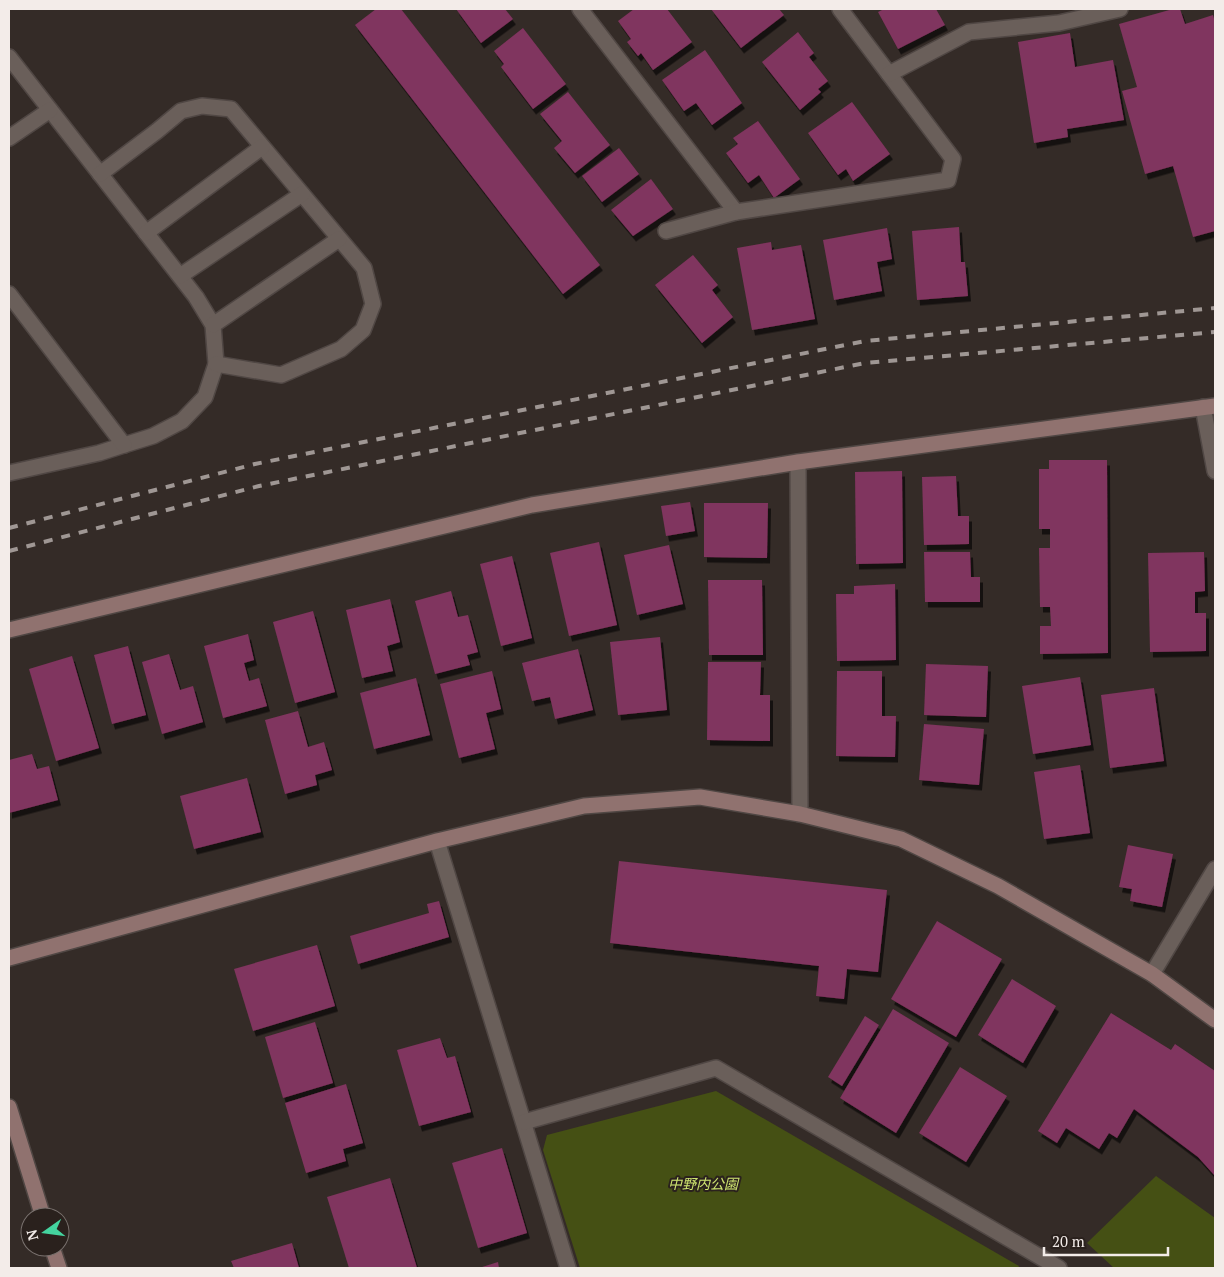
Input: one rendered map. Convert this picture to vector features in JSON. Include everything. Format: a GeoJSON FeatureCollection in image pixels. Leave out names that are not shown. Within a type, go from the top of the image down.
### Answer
{"type":"FeatureCollection","features":[{"type":"Feature","properties":{"kind":"street"},"geometry":{"type":"LineString","coordinates":[[580,9],[736,212]]}},
{"type":"Feature","properties":{"kind":"street"},"geometry":{"type":"LineString","coordinates":[[666,232],[736,212],[948,180],[953,159],[840,9]]}},
{"type":"Feature","properties":{"kind":"street"},"geometry":{"type":"LineString","coordinates":[[889,74],[969,32],[1060,24],[1120,9]]}},
{"type":"Feature","properties":{"kind":"street"},"geometry":{"type":"LineString","coordinates":[[9,56],[196,297],[213,325],[216,364],[205,397],[182,421],[153,436],[124,445],[9,473]]}},
{"type":"Feature","properties":{"kind":"street"},"geometry":{"type":"LineString","coordinates":[[100,174],[181,111],[202,106],[231,109],[364,268],[373,304],[363,330],[341,349],[281,376],[216,364]]}},
{"type":"Feature","properties":{"kind":"street"},"geometry":{"type":"LineString","coordinates":[[9,138],[50,110]]}},
{"type":"Feature","properties":{"kind":"street"},"geometry":{"type":"LineString","coordinates":[[146,233],[262,147]]}},
{"type":"Feature","properties":{"kind":"street"},"geometry":{"type":"LineString","coordinates":[[180,276],[302,194]]}},
{"type":"Feature","properties":{"kind":"street"},"geometry":{"type":"LineString","coordinates":[[213,325],[339,239]]}},
{"type":"Feature","properties":{"kind":"street"},"geometry":{"type":"LineString","coordinates":[[9,294],[124,445]]}},
{"type":"Feature","properties":{"kind":"street"},"geometry":{"type":"LineString","coordinates":[[9,630],[532,505],[798,462],[1209,406],[1215,471]]}},
{"type":"Feature","properties":{"kind":"street"},"geometry":{"type":"LineString","coordinates":[[798,462],[800,814]]}},
{"type":"Feature","properties":{"kind":"street"},"geometry":{"type":"LineString","coordinates":[[9,958],[437,841],[584,806],[700,797],[800,814],[901,839],[998,886],[1152,974],[1215,1020]]}},
{"type":"Feature","properties":{"kind":"street"},"geometry":{"type":"LineString","coordinates":[[437,841],[568,1268]]}},
{"type":"Feature","properties":{"kind":"street"},"geometry":{"type":"LineString","coordinates":[[1152,974],[1215,869]]}},
{"type":"Feature","properties":{"kind":"street"},"geometry":{"type":"LineString","coordinates":[[524,1122],[716,1068],[1059,1268]]}},
{"type":"Feature","properties":{"kind":"street"},"geometry":{"type":"LineString","coordinates":[[9,1107],[40,1207]]}},
{"type":"Feature","properties":{"kind":"green space","name":"中野内公園"},"geometry":{"type":"Polygon","coordinates":[[[716,1091],[1019,1266],[1018,1268],[580,1268],[543,1150],[547,1135],[716,1091]]]}},
{"type":"Feature","properties":{"kind":"green space"},"geometry":{"type":"Polygon","coordinates":[[[1156,1176],[1215,1218],[1215,1268],[1114,1268],[1087,1243],[1156,1176]]]}},
{"type":"Feature","properties":{"kind":"building"},"geometry":{"type":"Polygon","coordinates":[[[376,9],[401,9],[600,265],[563,294],[355,25],[376,9]]]}},
{"type":"Feature","properties":{"kind":"building"},"geometry":{"type":"Polygon","coordinates":[[[456,9],[505,9],[513,19],[481,43],[456,9]]]}},
{"type":"Feature","properties":{"kind":"building"},"geometry":{"type":"Polygon","coordinates":[[[634,9],[667,9],[692,42],[653,70],[641,53],[638,56],[627,42],[631,39],[618,21],[634,9]]]}},
{"type":"Feature","properties":{"kind":"building"},"geometry":{"type":"Polygon","coordinates":[[[711,9],[779,9],[784,15],[741,48],[711,9]]]}},
{"type":"Feature","properties":{"kind":"building"},"geometry":{"type":"Polygon","coordinates":[[[884,9],[936,9],[945,25],[898,49],[878,12],[884,9]]]}},
{"type":"Feature","properties":{"kind":"building"},"geometry":{"type":"Polygon","coordinates":[[[1173,9],[1180,9],[1185,24],[1213,15],[1215,22],[1215,231],[1193,237],[1173,166],[1145,174],[1122,91],[1137,87],[1119,24],[1173,9]]]}},
{"type":"Feature","properties":{"kind":"building"},"geometry":{"type":"Polygon","coordinates":[[[523,28],[566,84],[533,109],[501,67],[504,64],[494,51],[523,28]]]}},
{"type":"Feature","properties":{"kind":"building"},"geometry":{"type":"Polygon","coordinates":[[[798,32],[814,53],[809,57],[828,81],[818,89],[821,92],[800,110],[762,62],[798,32]]]}},
{"type":"Feature","properties":{"kind":"building"},"geometry":{"type":"Polygon","coordinates":[[[1070,33],[1075,67],[1113,60],[1124,120],[1067,129],[1068,137],[1034,143],[1018,42],[1070,33]]]}},
{"type":"Feature","properties":{"kind":"building"},"geometry":{"type":"Polygon","coordinates":[[[705,50],[742,103],[712,125],[696,103],[684,111],[662,80],[705,50]]]}},
{"type":"Feature","properties":{"kind":"building"},"geometry":{"type":"Polygon","coordinates":[[[568,92],[610,145],[575,173],[554,148],[562,141],[540,114],[568,92]]]}},
{"type":"Feature","properties":{"kind":"building"},"geometry":{"type":"Polygon","coordinates":[[[852,102],[890,154],[853,181],[846,169],[838,175],[808,133],[852,102]]]}},
{"type":"Feature","properties":{"kind":"building"},"geometry":{"type":"Polygon","coordinates":[[[758,121],[800,179],[774,198],[759,175],[748,183],[726,153],[738,144],[733,138],[758,121]]]}},
{"type":"Feature","properties":{"kind":"building"},"geometry":{"type":"Polygon","coordinates":[[[619,148],[639,174],[602,202],[582,176],[619,148]]]}},
{"type":"Feature","properties":{"kind":"building"},"geometry":{"type":"Polygon","coordinates":[[[651,179],[673,209],[633,236],[611,210],[651,179]]]}},
{"type":"Feature","properties":{"kind":"building"},"geometry":{"type":"Polygon","coordinates":[[[959,227],[961,262],[965,262],[968,296],[917,300],[912,231],[959,227]]]}},
{"type":"Feature","properties":{"kind":"building"},"geometry":{"type":"Polygon","coordinates":[[[887,228],[892,259],[877,262],[882,291],[834,300],[823,240],[887,228]]]}},
{"type":"Feature","properties":{"kind":"building"},"geometry":{"type":"Polygon","coordinates":[[[771,242],[772,250],[801,245],[815,319],[752,330],[737,248],[771,242]]]}},
{"type":"Feature","properties":{"kind":"building"},"geometry":{"type":"Polygon","coordinates":[[[693,255],[718,285],[712,290],[733,317],[702,343],[655,285],[693,255]]]}},
{"type":"Feature","properties":{"kind":"building"},"geometry":{"type":"Polygon","coordinates":[[[1049,460],[1107,460],[1108,653],[1040,654],[1040,626],[1051,626],[1050,607],[1040,607],[1039,548],[1050,548],[1050,529],[1039,529],[1039,469],[1049,469],[1049,460]]]}},
{"type":"Feature","properties":{"kind":"building"},"geometry":{"type":"Polygon","coordinates":[[[902,471],[903,563],[856,564],[855,472],[902,471]]]}},
{"type":"Feature","properties":{"kind":"building"},"geometry":{"type":"Polygon","coordinates":[[[956,476],[958,516],[969,516],[969,544],[924,545],[922,477],[956,476]]]}},
{"type":"Feature","properties":{"kind":"building"},"geometry":{"type":"Polygon","coordinates":[[[690,502],[695,531],[666,536],[661,506],[690,502]]]}},
{"type":"Feature","properties":{"kind":"building"},"geometry":{"type":"Polygon","coordinates":[[[704,503],[768,503],[767,558],[704,557],[704,503]]]}},
{"type":"Feature","properties":{"kind":"building"},"geometry":{"type":"Polygon","coordinates":[[[599,542],[617,625],[569,636],[550,553],[599,542]]]}},
{"type":"Feature","properties":{"kind":"building"},"geometry":{"type":"Polygon","coordinates":[[[669,545],[683,604],[637,615],[624,555],[669,545]]]}},
{"type":"Feature","properties":{"kind":"building"},"geometry":{"type":"Polygon","coordinates":[[[924,552],[970,552],[971,577],[980,577],[980,602],[925,602],[924,552]]]}},
{"type":"Feature","properties":{"kind":"building"},"geometry":{"type":"Polygon","coordinates":[[[1204,552],[1205,591],[1195,592],[1195,613],[1206,613],[1206,651],[1150,652],[1148,553],[1204,552]]]}},
{"type":"Feature","properties":{"kind":"building"},"geometry":{"type":"Polygon","coordinates":[[[512,556],[532,638],[501,646],[480,564],[512,556]]]}},
{"type":"Feature","properties":{"kind":"building"},"geometry":{"type":"Polygon","coordinates":[[[708,580],[762,580],[763,655],[709,655],[708,580]]]}},
{"type":"Feature","properties":{"kind":"building"},"geometry":{"type":"Polygon","coordinates":[[[895,584],[896,660],[837,661],[836,594],[854,594],[854,586],[895,584]]]}},
{"type":"Feature","properties":{"kind":"building"},"geometry":{"type":"Polygon","coordinates":[[[451,591],[458,617],[468,615],[478,652],[467,655],[470,665],[435,674],[415,601],[451,591]]]}},
{"type":"Feature","properties":{"kind":"building"},"geometry":{"type":"Polygon","coordinates":[[[390,599],[400,642],[387,646],[393,671],[362,678],[346,610],[390,599]]]}},
{"type":"Feature","properties":{"kind":"building"},"geometry":{"type":"Polygon","coordinates":[[[313,611],[335,692],[295,703],[273,622],[313,611]]]}},
{"type":"Feature","properties":{"kind":"building"},"geometry":{"type":"Polygon","coordinates":[[[248,634],[254,660],[244,663],[249,681],[259,678],[267,706],[223,718],[204,646],[248,634]]]}},
{"type":"Feature","properties":{"kind":"building"},"geometry":{"type":"Polygon","coordinates":[[[660,637],[667,710],[618,715],[610,642],[660,637]]]}},
{"type":"Feature","properties":{"kind":"building"},"geometry":{"type":"Polygon","coordinates":[[[128,646],[146,715],[112,724],[94,655],[128,646]]]}},
{"type":"Feature","properties":{"kind":"building"},"geometry":{"type":"Polygon","coordinates":[[[578,649],[593,710],[555,719],[550,697],[532,701],[522,663],[578,649]]]}},
{"type":"Feature","properties":{"kind":"building"},"geometry":{"type":"Polygon","coordinates":[[[169,654],[180,690],[193,686],[203,722],[162,734],[142,662],[169,654]]]}},
{"type":"Feature","properties":{"kind":"building"},"geometry":{"type":"Polygon","coordinates":[[[72,656],[99,748],[56,761],[29,669],[72,656]]]}},
{"type":"Feature","properties":{"kind":"building"},"geometry":{"type":"Polygon","coordinates":[[[708,662],[761,662],[760,695],[770,695],[770,741],[707,740],[708,662]]]}},
{"type":"Feature","properties":{"kind":"building"},"geometry":{"type":"Polygon","coordinates":[[[926,664],[988,666],[986,717],[924,715],[926,664]]]}},
{"type":"Feature","properties":{"kind":"building"},"geometry":{"type":"Polygon","coordinates":[[[492,671],[501,709],[486,713],[495,749],[459,758],[440,684],[492,671]]]}},
{"type":"Feature","properties":{"kind":"building"},"geometry":{"type":"Polygon","coordinates":[[[837,671],[882,671],[882,716],[896,716],[895,757],[836,756],[837,671]]]}},
{"type":"Feature","properties":{"kind":"building"},"geometry":{"type":"Polygon","coordinates":[[[1080,677],[1091,745],[1033,754],[1022,686],[1080,677]]]}},
{"type":"Feature","properties":{"kind":"building"},"geometry":{"type":"Polygon","coordinates":[[[416,678],[430,735],[374,749],[360,693],[416,678]]]}},
{"type":"Feature","properties":{"kind":"building"},"geometry":{"type":"Polygon","coordinates":[[[1154,688],[1164,761],[1110,768],[1101,695],[1154,688]]]}},
{"type":"Feature","properties":{"kind":"building"},"geometry":{"type":"Polygon","coordinates":[[[298,711],[308,747],[324,742],[332,770],[315,775],[317,785],[285,794],[265,720],[298,711]]]}},
{"type":"Feature","properties":{"kind":"building"},"geometry":{"type":"Polygon","coordinates":[[[924,724],[984,729],[979,785],[919,780],[924,724]]]}},
{"type":"Feature","properties":{"kind":"building"},"geometry":{"type":"Polygon","coordinates":[[[32,754],[37,769],[49,766],[58,800],[9,813],[9,760],[32,754]]]}},
{"type":"Feature","properties":{"kind":"building"},"geometry":{"type":"Polygon","coordinates":[[[1080,765],[1090,833],[1044,839],[1034,772],[1080,765]]]}},
{"type":"Feature","properties":{"kind":"building"},"geometry":{"type":"Polygon","coordinates":[[[247,778],[261,832],[194,849],[180,796],[247,778]]]}},
{"type":"Feature","properties":{"kind":"building"},"geometry":{"type":"Polygon","coordinates":[[[1128,845],[1173,854],[1162,907],[1130,901],[1132,889],[1119,887],[1128,845]]]}},
{"type":"Feature","properties":{"kind":"building"},"geometry":{"type":"Polygon","coordinates":[[[619,861],[887,890],[878,972],[847,969],[844,999],[816,996],[819,966],[610,943],[619,861]]]}},
{"type":"Feature","properties":{"kind":"building"},"geometry":{"type":"Polygon","coordinates":[[[439,901],[449,937],[358,964],[350,936],[429,913],[427,904],[439,901]]]}},
{"type":"Feature","properties":{"kind":"building"},"geometry":{"type":"Polygon","coordinates":[[[937,921],[1002,959],[956,1037],[891,999],[937,921]]]}},
{"type":"Feature","properties":{"kind":"building"},"geometry":{"type":"Polygon","coordinates":[[[317,945],[335,1006],[253,1031],[234,969],[317,945]]]}},
{"type":"Feature","properties":{"kind":"building"},"geometry":{"type":"Polygon","coordinates":[[[1012,979],[1056,1006],[1023,1063],[978,1035],[1012,979]]]}},
{"type":"Feature","properties":{"kind":"building"},"geometry":{"type":"Polygon","coordinates":[[[893,1009],[949,1043],[896,1133],[840,1098],[893,1009]]]}},
{"type":"Feature","properties":{"kind":"building"},"geometry":{"type":"Polygon","coordinates":[[[1111,1013],[1171,1050],[1175,1044],[1215,1071],[1215,1176],[1198,1157],[1134,1109],[1117,1138],[1109,1133],[1099,1149],[1066,1128],[1057,1143],[1038,1131],[1111,1013]]]}},
{"type":"Feature","properties":{"kind":"building"},"geometry":{"type":"Polygon","coordinates":[[[865,1016],[879,1025],[842,1086],[828,1077],[865,1016]]]}},
{"type":"Feature","properties":{"kind":"building"},"geometry":{"type":"Polygon","coordinates":[[[315,1022],[333,1083],[283,1098],[265,1037],[315,1022]]]}},
{"type":"Feature","properties":{"kind":"building"},"geometry":{"type":"Polygon","coordinates":[[[440,1038],[447,1058],[455,1056],[471,1112],[419,1126],[397,1050],[440,1038]]]}},
{"type":"Feature","properties":{"kind":"building"},"geometry":{"type":"Polygon","coordinates":[[[960,1067],[1007,1096],[966,1162],[919,1133],[960,1067]]]}},
{"type":"Feature","properties":{"kind":"building"},"geometry":{"type":"Polygon","coordinates":[[[346,1084],[363,1143],[343,1149],[346,1161],[306,1173],[285,1103],[346,1084]]]}},
{"type":"Feature","properties":{"kind":"building"},"geometry":{"type":"Polygon","coordinates":[[[502,1148],[527,1233],[478,1248],[452,1163],[502,1148]]]}},
{"type":"Feature","properties":{"kind":"building"},"geometry":{"type":"Polygon","coordinates":[[[390,1178],[417,1268],[349,1268],[327,1197],[390,1178]]]}},
{"type":"Feature","properties":{"kind":"building"},"geometry":{"type":"Polygon","coordinates":[[[292,1243],[299,1268],[234,1268],[231,1261],[292,1243]]]}},
{"type":"Feature","properties":{"kind":"building"},"geometry":{"type":"Polygon","coordinates":[[[498,1262],[499,1268],[479,1268],[498,1262]]]}},
{"type":"Feature","properties":{"kind":"railway"},"geometry":{"type":"LineString","coordinates":[[9,528],[255,464],[865,341],[1215,308]]}},
{"type":"Feature","properties":{"kind":"railway"},"geometry":{"type":"LineString","coordinates":[[9,551],[259,486],[865,363],[1215,332]]}}]}
